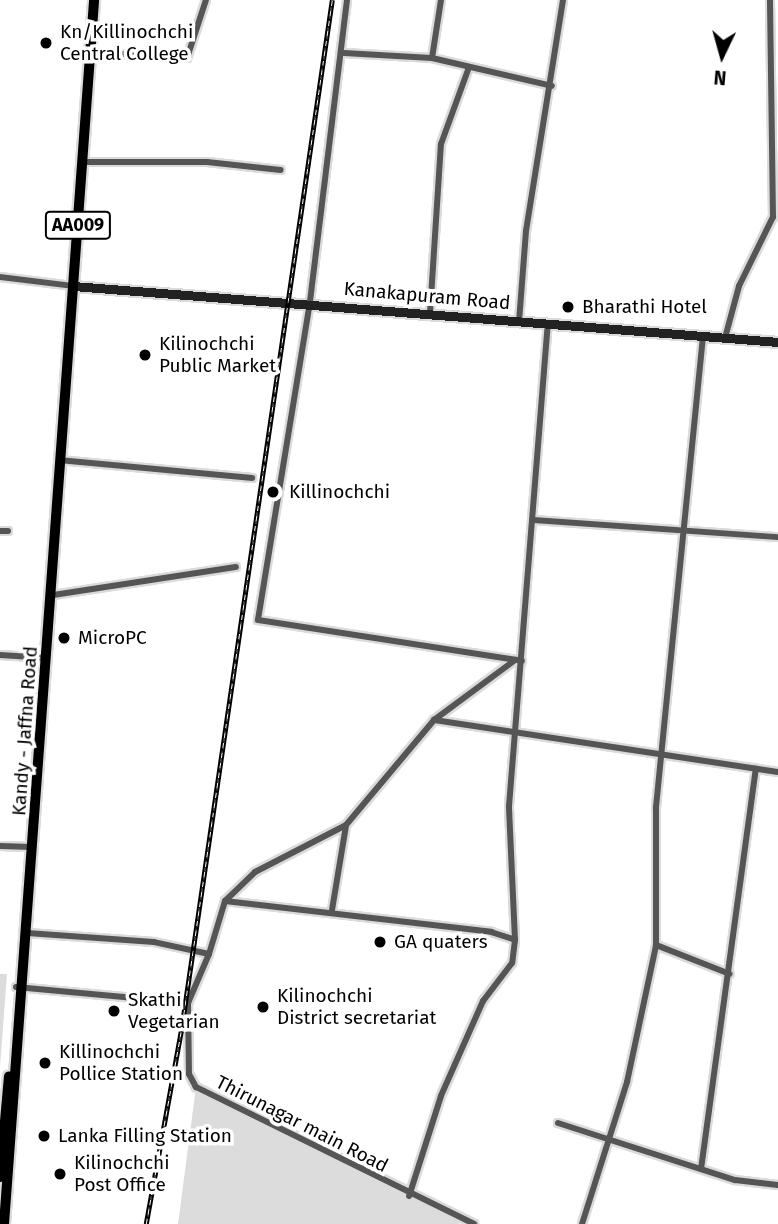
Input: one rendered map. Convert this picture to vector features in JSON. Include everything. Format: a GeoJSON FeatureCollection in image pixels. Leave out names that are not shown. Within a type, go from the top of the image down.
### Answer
{"type":"FeatureCollection","features":[{"type":"Feature","properties":{"kind":"highway","name":"Kandy - Jaffna Road"},"geometry":{"type":"LineString","coordinates":[[4,1224],[19,987],[94,0]]}},
{"type":"Feature","properties":{"kind":"highway","name":"Kandy - Jaffna Road"},"geometry":{"type":"LineString","coordinates":[[45,658],[54,595],[60,457]]}},
{"type":"Feature","properties":{"kind":"highway","name":"Kandy - Jaffna Road"},"geometry":{"type":"LineString","coordinates":[[0,1177],[1,1137],[27,933],[31,847]]}},
{"type":"Feature","properties":{"kind":"street"},"geometry":{"type":"LineString","coordinates":[[90,52],[187,58],[206,0]]}},
{"type":"Feature","properties":{"kind":"street"},"geometry":{"type":"LineString","coordinates":[[347,0],[344,53],[310,302],[258,620],[518,660]]}},
{"type":"Feature","properties":{"kind":"street"},"geometry":{"type":"LineString","coordinates":[[432,58],[441,0]]}},
{"type":"Feature","properties":{"kind":"street"},"geometry":{"type":"LineString","coordinates":[[519,322],[526,231],[552,86],[563,0]]}},
{"type":"Feature","properties":{"kind":"street"},"geometry":{"type":"LineString","coordinates":[[725,338],[739,286],[773,217],[769,0]]}},
{"type":"Feature","properties":{"kind":"street"},"geometry":{"type":"LineString","coordinates":[[344,53],[432,58],[552,86]]}},
{"type":"Feature","properties":{"kind":"street"},"geometry":{"type":"LineString","coordinates":[[430,313],[441,144],[470,67]]}},
{"type":"Feature","properties":{"kind":"street"},"geometry":{"type":"LineString","coordinates":[[770,101],[778,101]]}},
{"type":"Feature","properties":{"kind":"street"},"geometry":{"type":"LineString","coordinates":[[82,162],[207,162],[281,170]]}},
{"type":"Feature","properties":{"kind":"street"},"geometry":{"type":"LineString","coordinates":[[0,277],[74,286]]}},
{"type":"Feature","properties":{"kind":"street","name":"Kanakapuram Road"},"geometry":{"type":"LineString","coordinates":[[74,286],[310,302],[519,322],[778,342]]}},
{"type":"Feature","properties":{"kind":"street"},"geometry":{"type":"LineString","coordinates":[[410,1196],[441,1096],[483,1001],[512,963],[515,940],[509,806],[516,731],[518,660],[533,520],[548,324]]}},
{"type":"Feature","properties":{"kind":"street"},"geometry":{"type":"LineString","coordinates":[[582,1224],[610,1140],[656,945],[662,755],[687,531],[704,337]]}},
{"type":"Feature","properties":{"kind":"street"},"geometry":{"type":"LineString","coordinates":[[60,457],[252,478]]}},
{"type":"Feature","properties":{"kind":"street"},"geometry":{"type":"LineString","coordinates":[[533,520],[778,537]]}},
{"type":"Feature","properties":{"kind":"street"},"geometry":{"type":"LineString","coordinates":[[54,595],[236,566]]}},
{"type":"Feature","properties":{"kind":"street"},"geometry":{"type":"LineString","coordinates":[[0,655],[45,658]]}},
{"type":"Feature","properties":{"kind":"street"},"geometry":{"type":"LineString","coordinates":[[19,987],[188,1003],[209,954],[225,901],[255,872],[346,825],[434,720],[518,660]]}},
{"type":"Feature","properties":{"kind":"street"},"geometry":{"type":"LineString","coordinates":[[434,720],[778,772]]}},
{"type":"Feature","properties":{"kind":"street"},"geometry":{"type":"LineString","coordinates":[[701,1169],[757,769]]}},
{"type":"Feature","properties":{"kind":"street"},"geometry":{"type":"LineString","coordinates":[[332,910],[346,825]]}},
{"type":"Feature","properties":{"kind":"street"},"geometry":{"type":"LineString","coordinates":[[0,846],[31,847]]}},
{"type":"Feature","properties":{"kind":"street"},"geometry":{"type":"LineString","coordinates":[[225,901],[332,910],[515,940]]}},
{"type":"Feature","properties":{"kind":"street"},"geometry":{"type":"LineString","coordinates":[[27,933],[154,942],[209,954]]}},
{"type":"Feature","properties":{"kind":"street"},"geometry":{"type":"LineString","coordinates":[[656,945],[730,974]]}},
{"type":"Feature","properties":{"kind":"street","name":"Thirunagar main Road"},"geometry":{"type":"LineString","coordinates":[[188,1003],[189,1074],[196,1087],[410,1196],[459,1220],[474,1224]]}},
{"type":"Feature","properties":{"kind":"street"},"geometry":{"type":"LineString","coordinates":[[558,1123],[701,1169],[778,1185]]}},
{"type":"Feature","properties":{"kind":"shaded area"},"geometry":{"type":"Polygon","coordinates":[[[0,974],[7,974],[0,1067],[0,974]]]}},
{"type":"Feature","properties":{"kind":"shaded area"},"geometry":{"type":"Polygon","coordinates":[[[196,1087],[460,1217],[459,1224],[178,1224],[196,1087]]]}},
{"type":"Feature","properties":{"kind":"railway"},"geometry":{"type":"LineString","coordinates":[[146,1224],[182,1025],[332,0]]}},
{"type":"Feature","properties":{"kind":"place","name":"Kn/Killinochchi Central College"},"geometry":{"type":"Point","coordinates":[46,43]}},
{"type":"Feature","properties":{"kind":"place","name":"Bharathi Hotel"},"geometry":{"type":"Point","coordinates":[568,307]}},
{"type":"Feature","properties":{"kind":"place","name":"Kilinochchi Public Market"},"geometry":{"type":"Point","coordinates":[145,355]}},
{"type":"Feature","properties":{"kind":"place","name":"Killinochchi"},"geometry":{"type":"Point","coordinates":[273,492]}},
{"type":"Feature","properties":{"kind":"place","name":"MicroPC"},"geometry":{"type":"Point","coordinates":[64,638]}},
{"type":"Feature","properties":{"kind":"place","name":"GA quaters"},"geometry":{"type":"Point","coordinates":[380,942]}},
{"type":"Feature","properties":{"kind":"place","name":"Kilinochchi District secretariat"},"geometry":{"type":"Point","coordinates":[263,1007]}},
{"type":"Feature","properties":{"kind":"place","name":"Skathi Vegetarian"},"geometry":{"type":"Point","coordinates":[114,1011]}},
{"type":"Feature","properties":{"kind":"place","name":"Killinochchi Pollice Station"},"geometry":{"type":"Point","coordinates":[45,1063]}},
{"type":"Feature","properties":{"kind":"place","name":"Lanka Filling Station"},"geometry":{"type":"Point","coordinates":[44,1136]}},
{"type":"Feature","properties":{"kind":"place","name":"Kilinochchi Post Office"},"geometry":{"type":"Point","coordinates":[60,1174]}}]}
